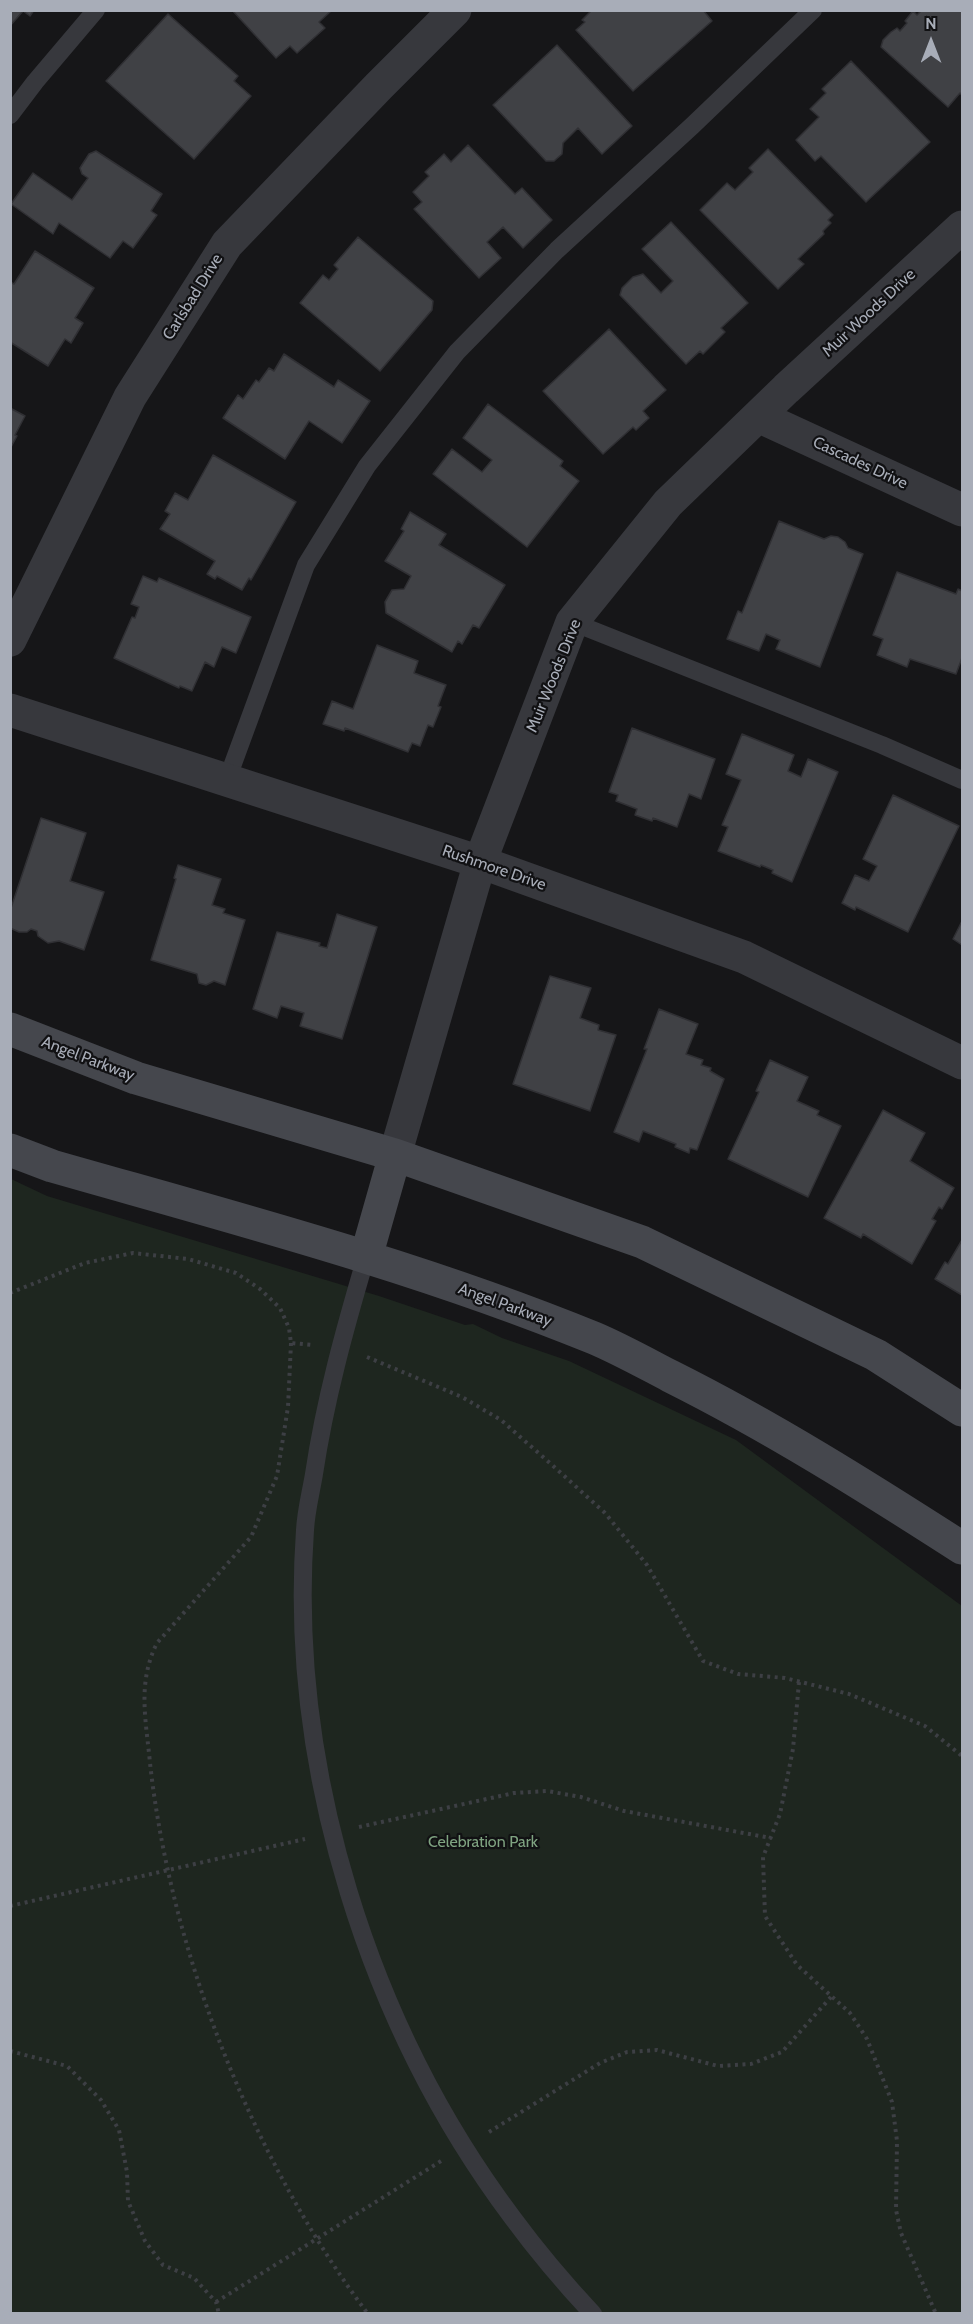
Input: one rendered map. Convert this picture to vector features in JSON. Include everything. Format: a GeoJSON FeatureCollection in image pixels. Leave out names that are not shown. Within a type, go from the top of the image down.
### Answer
{"type":"FeatureCollection","features":[{"type":"Feature","properties":{"kind":"main road","name":"Angel Parkway"},"geometry":{"type":"LineString","coordinates":[[10,1029],[136,1078],[395,1155],[642,1242],[876,1355],[963,1410]]}},
{"type":"Feature","properties":{"kind":"main road","name":"Angel Parkway"},"geometry":{"type":"LineString","coordinates":[[10,1150],[52,1166],[413,1271],[596,1339],[711,1396],[819,1457],[963,1548]]}},
{"type":"Feature","properties":{"kind":"main road"},"geometry":{"type":"LineString","coordinates":[[366,1257],[395,1155]]}},
{"type":"Feature","properties":{"kind":"street","name":"Carlsbad Drive"},"geometry":{"type":"LineString","coordinates":[[10,640],[130,397],[227,244],[455,10]]}},
{"type":"Feature","properties":{"kind":"street","name":"Muir Woods Drive"},"geometry":{"type":"LineString","coordinates":[[395,1155],[480,862],[572,622],[669,503],[758,416],[963,227]]}},
{"type":"Feature","properties":{"kind":"street","name":"Cascades Drive"},"geometry":{"type":"LineString","coordinates":[[758,416],[963,510]]}},
{"type":"Feature","properties":{"kind":"street","name":"Rushmore Drive"},"geometry":{"type":"LineString","coordinates":[[10,710],[480,862],[744,957],[963,1063]]}},
{"type":"Feature","properties":{"kind":"lane"},"geometry":{"type":"LineString","coordinates":[[10,115],[96,10]]}},
{"type":"Feature","properties":{"kind":"lane"},"geometry":{"type":"LineString","coordinates":[[227,780],[306,565],[367,466],[457,352],[490,318],[557,250],[692,126],[813,10]]}},
{"type":"Feature","properties":{"kind":"lane"},"geometry":{"type":"LineString","coordinates":[[572,622],[882,745],[963,780]]}},
{"type":"Feature","properties":{"kind":"lane"},"geometry":{"type":"LineString","coordinates":[[366,1257],[339,1348],[318,1446],[307,1516],[303,1580],[305,1656],[313,1730],[333,1833],[368,1951],[397,2020],[430,2088],[464,2147],[511,2217],[558,2276],[593,2313]]}},
{"type":"Feature","properties":{"kind":"path"},"geometry":{"type":"LineString","coordinates":[[10,1293],[85,1263],[133,1253],[188,1259],[236,1273],[260,1289],[280,1308],[289,1328],[291,1343],[288,1407],[277,1476],[251,1537],[157,1643],[148,1662],[144,1704],[152,1783],[168,1869],[189,1950],[210,2015],[240,2089],[274,2161],[317,2238],[368,2313]]}},
{"type":"Feature","properties":{"kind":"path"},"geometry":{"type":"LineString","coordinates":[[291,1343],[339,1348],[379,1361],[462,1397],[501,1420],[605,1513],[647,1565],[703,1660],[738,1674],[799,1682],[849,1694],[925,1726],[963,1756]]}},
{"type":"Feature","properties":{"kind":"path"},"geometry":{"type":"LineString","coordinates":[[799,1682],[793,1749],[780,1814],[762,1857],[765,1916],[797,1965],[850,2013],[867,2039],[892,2102],[897,2141],[896,2210],[901,2232],[936,2313]]}},
{"type":"Feature","properties":{"kind":"path"},"geometry":{"type":"LineString","coordinates":[[10,1906],[514,1793],[547,1791],[581,1797],[624,1811],[771,1838]]}},
{"type":"Feature","properties":{"kind":"path"},"geometry":{"type":"LineString","coordinates":[[216,2302],[600,2063],[627,2052],[657,2050],[718,2066],[751,2064],[782,2052],[831,1997]]}},
{"type":"Feature","properties":{"kind":"path"},"geometry":{"type":"LineString","coordinates":[[10,2051],[68,2066],[101,2100],[119,2130],[127,2172],[128,2201],[145,2241],[163,2265],[194,2278],[216,2302],[219,2313]]}},
{"type":"Feature","properties":{"kind":"green space","name":"Celebration Park"},"geometry":{"type":"Polygon","coordinates":[[[11,1179],[47,1196],[379,1296],[465,1325],[473,1324],[502,1338],[569,1361],[736,1440],[962,1606],[962,2313],[11,2313],[11,1179]]]}},
{"type":"Feature","properties":{"kind":"building"},"geometry":{"type":"Polygon","coordinates":[[[10,10],[34,10],[30,16],[23,11],[10,26],[10,10]]]}},
{"type":"Feature","properties":{"kind":"building"},"geometry":{"type":"Polygon","coordinates":[[[232,10],[331,11],[319,22],[325,28],[297,53],[290,46],[276,58],[232,10]]]}},
{"type":"Feature","properties":{"kind":"building"},"geometry":{"type":"Polygon","coordinates":[[[592,10],[703,10],[712,21],[633,91],[576,30],[585,22],[582,20],[592,10]]]}},
{"type":"Feature","properties":{"kind":"building"},"geometry":{"type":"Polygon","coordinates":[[[922,10],[962,10],[962,95],[960,93],[948,107],[881,47],[883,40],[891,32],[897,28],[900,31],[913,11],[917,15],[922,10]]]}},
{"type":"Feature","properties":{"kind":"building"},"geometry":{"type":"Polygon","coordinates":[[[168,14],[238,76],[234,81],[251,96],[194,159],[106,81],[168,14]]]}},
{"type":"Feature","properties":{"kind":"building"},"geometry":{"type":"Polygon","coordinates":[[[557,45],[632,126],[602,154],[578,128],[563,143],[562,154],[554,161],[546,161],[493,105],[557,45]]]}},
{"type":"Feature","properties":{"kind":"building"},"geometry":{"type":"Polygon","coordinates":[[[851,61],[930,142],[866,202],[821,156],[815,161],[796,140],[819,117],[810,109],[826,93],[822,89],[851,61]]]}},
{"type":"Feature","properties":{"kind":"building"},"geometry":{"type":"Polygon","coordinates":[[[468,145],[515,194],[522,188],[552,220],[523,248],[503,227],[487,242],[501,258],[479,278],[414,209],[422,202],[413,192],[429,176],[425,172],[444,154],[451,162],[468,145]]]}},
{"type":"Feature","properties":{"kind":"building"},"geometry":{"type":"Polygon","coordinates":[[[768,149],[833,215],[828,220],[831,223],[823,231],[824,234],[798,259],[804,264],[778,289],[700,210],[727,183],[735,190],[753,172],[749,168],[768,149]]]}},
{"type":"Feature","properties":{"kind":"building"},"geometry":{"type":"Polygon","coordinates":[[[96,151],[162,194],[151,211],[157,215],[133,248],[123,241],[110,258],[59,223],[53,234],[11,204],[33,173],[72,200],[88,178],[82,174],[80,168],[89,154],[96,151]]]}},
{"type":"Feature","properties":{"kind":"building"},"geometry":{"type":"Polygon","coordinates":[[[671,222],[748,303],[721,328],[725,332],[703,354],[700,351],[686,364],[620,295],[622,288],[633,277],[643,274],[661,293],[673,281],[642,249],[671,222]]]}},
{"type":"Feature","properties":{"kind":"building"},"geometry":{"type":"Polygon","coordinates":[[[358,237],[433,301],[432,310],[380,371],[300,303],[323,275],[329,280],[338,269],[334,265],[358,237]]]}},
{"type":"Feature","properties":{"kind":"building"},"geometry":{"type":"Polygon","coordinates":[[[35,251],[94,288],[75,318],[83,323],[71,343],[65,339],[48,366],[10,342],[10,282],[14,284],[35,251]]]}},
{"type":"Feature","properties":{"kind":"building"},"geometry":{"type":"Polygon","coordinates":[[[609,329],[666,390],[643,411],[649,418],[636,430],[633,427],[603,454],[543,391],[609,329]]]}},
{"type":"Feature","properties":{"kind":"building"},"geometry":{"type":"Polygon","coordinates":[[[284,354],[334,387],[338,380],[370,401],[342,443],[309,421],[285,459],[223,418],[238,395],[243,399],[256,380],[259,382],[269,368],[274,371],[284,354]]]}},
{"type":"Feature","properties":{"kind":"building"},"geometry":{"type":"Polygon","coordinates":[[[488,404],[563,461],[560,466],[579,481],[527,547],[433,474],[452,449],[482,472],[492,460],[463,438],[488,404]]]}},
{"type":"Feature","properties":{"kind":"building"},"geometry":{"type":"Polygon","coordinates":[[[10,408],[25,416],[10,449],[10,408]]]}},
{"type":"Feature","properties":{"kind":"building"},"geometry":{"type":"Polygon","coordinates":[[[213,455],[296,502],[251,580],[249,578],[242,590],[217,576],[215,579],[207,574],[215,561],[160,529],[170,514],[165,511],[175,493],[188,500],[213,455]]]}},
{"type":"Feature","properties":{"kind":"building"},"geometry":{"type":"Polygon","coordinates":[[[410,512],[446,534],[439,545],[505,585],[479,628],[473,625],[462,644],[458,641],[452,652],[386,613],[385,602],[392,590],[404,589],[411,576],[385,561],[404,531],[401,529],[410,512]]]}},
{"type":"Feature","properties":{"kind":"building"},"geometry":{"type":"Polygon","coordinates":[[[779,521],[824,539],[831,536],[838,537],[845,542],[848,548],[863,554],[820,667],[776,649],[780,640],[766,634],[759,651],[727,639],[738,611],[742,613],[779,521]]]}},
{"type":"Feature","properties":{"kind":"building"},"geometry":{"type":"Polygon","coordinates":[[[897,572],[956,594],[958,589],[962,591],[962,658],[956,674],[910,659],[907,667],[877,655],[883,639],[873,635],[897,572]]]}},
{"type":"Feature","properties":{"kind":"building"},"geometry":{"type":"Polygon","coordinates":[[[143,576],[157,582],[159,578],[251,617],[236,653],[222,647],[214,667],[205,662],[192,691],[180,686],[179,688],[114,658],[132,617],[135,618],[139,607],[131,604],[143,576]]]}},
{"type":"Feature","properties":{"kind":"building"},"geometry":{"type":"Polygon","coordinates":[[[377,645],[418,661],[414,673],[446,685],[433,727],[428,725],[420,746],[412,743],[408,752],[345,728],[344,731],[323,724],[332,701],[353,709],[377,645]]]}},
{"type":"Feature","properties":{"kind":"building"},"geometry":{"type":"Polygon","coordinates":[[[632,728],[715,759],[701,799],[689,794],[677,827],[653,818],[652,821],[635,815],[637,809],[616,801],[618,795],[609,792],[632,728]]]}},
{"type":"Feature","properties":{"kind":"building"},"geometry":{"type":"Polygon","coordinates":[[[742,734],[794,755],[788,771],[801,777],[808,759],[838,772],[792,882],[772,873],[773,870],[718,851],[728,827],[722,825],[741,780],[726,774],[742,734]]]}},
{"type":"Feature","properties":{"kind":"building"},"geometry":{"type":"Polygon","coordinates":[[[893,795],[959,826],[908,932],[856,907],[855,910],[842,903],[855,875],[869,881],[877,866],[863,859],[893,795]]]}},
{"type":"Feature","properties":{"kind":"building"},"geometry":{"type":"Polygon","coordinates":[[[41,818],[86,833],[70,881],[104,892],[84,950],[59,941],[48,943],[38,936],[37,931],[31,929],[27,932],[19,932],[10,928],[10,911],[41,818]]]}},
{"type":"Feature","properties":{"kind":"building"},"geometry":{"type":"Polygon","coordinates":[[[178,865],[221,879],[212,905],[225,909],[223,913],[245,920],[225,985],[214,981],[206,985],[199,983],[197,974],[151,960],[176,879],[174,878],[178,865]]]}},
{"type":"Feature","properties":{"kind":"building"},"geometry":{"type":"Polygon","coordinates":[[[337,914],[377,927],[342,1039],[300,1026],[304,1013],[281,1006],[277,1018],[253,1009],[277,932],[320,943],[319,946],[327,948],[337,914]]]}},
{"type":"Feature","properties":{"kind":"building"},"geometry":{"type":"Polygon","coordinates":[[[962,921],[962,945],[953,939],[962,921]]]}},
{"type":"Feature","properties":{"kind":"building"},"geometry":{"type":"Polygon","coordinates":[[[550,976],[591,988],[580,1018],[599,1025],[598,1030],[616,1035],[590,1111],[513,1084],[550,976]]]}},
{"type":"Feature","properties":{"kind":"building"},"geometry":{"type":"Polygon","coordinates":[[[659,1009],[698,1024],[686,1054],[703,1060],[701,1065],[711,1068],[710,1071],[724,1079],[697,1150],[690,1148],[689,1153],[675,1147],[676,1144],[643,1131],[639,1142],[614,1132],[647,1049],[644,1049],[659,1009]]]}},
{"type":"Feature","properties":{"kind":"building"},"geometry":{"type":"Polygon","coordinates":[[[770,1060],[808,1077],[797,1101],[819,1111],[817,1115],[841,1126],[808,1197],[728,1159],[759,1092],[756,1091],[770,1060]]]}},
{"type":"Feature","properties":{"kind":"building"},"geometry":{"type":"Polygon","coordinates":[[[883,1110],[925,1133],[910,1161],[954,1188],[942,1209],[939,1207],[932,1219],[936,1221],[912,1264],[863,1234],[861,1238],[824,1218],[883,1110]]]}},
{"type":"Feature","properties":{"kind":"building"},"geometry":{"type":"Polygon","coordinates":[[[962,1240],[962,1295],[935,1279],[945,1262],[948,1264],[962,1240]]]}}]}
